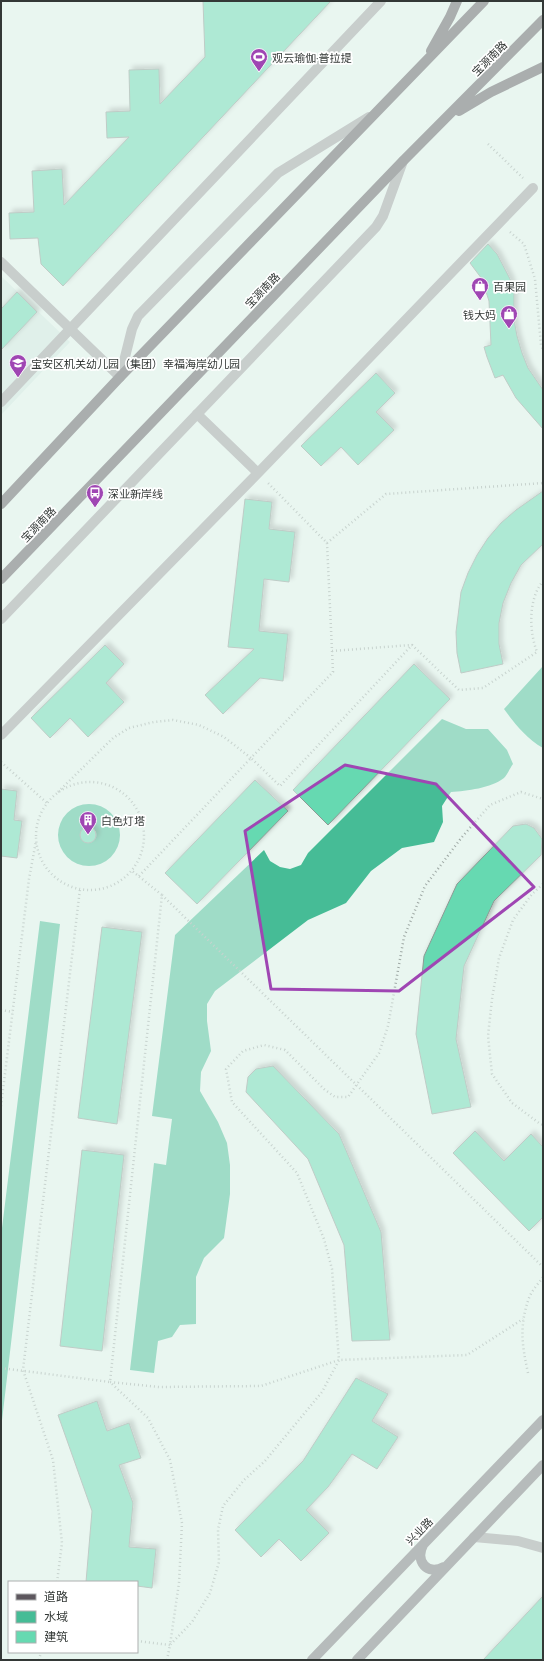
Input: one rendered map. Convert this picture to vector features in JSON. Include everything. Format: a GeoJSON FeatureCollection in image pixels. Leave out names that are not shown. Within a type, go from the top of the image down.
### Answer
{"type":"FeatureCollection","features":[{"type":"Feature","properties":{"kind":"main road"},"geometry":{"type":"LineString","coordinates":[[422,65],[458,1]]}},
{"type":"Feature","properties":{"kind":"main road"},"geometry":{"type":"LineString","coordinates":[[1,504],[120,377],[484,1]]}},
{"type":"Feature","properties":{"kind":"main road","name":"宝源南路"},"geometry":{"type":"LineString","coordinates":[[1,579],[403,161],[543,20]]}},
{"type":"Feature","properties":{"kind":"main road"},"geometry":{"type":"LineString","coordinates":[[445,119],[490,92],[543,67]]}},
{"type":"Feature","properties":{"kind":"main road","name":"兴业路"},"geometry":{"type":"LineString","coordinates":[[312,1660],[543,1420]]}},
{"type":"Feature","properties":{"kind":"main road"},"geometry":{"type":"LineString","coordinates":[[358,1660],[543,1465]]}},
{"type":"Feature","properties":{"kind":"main road"},"geometry":{"type":"LineString","coordinates":[[423,1545],[420,1556],[424,1565],[433,1570],[438,1570],[446,1566]]}},
{"type":"Feature","properties":{"kind":"street"},"geometry":{"type":"LineString","coordinates":[[1,402],[381,1]]}},
{"type":"Feature","properties":{"kind":"street"},"geometry":{"type":"LineString","coordinates":[[120,377],[132,329],[138,316],[278,172],[376,113]]}},
{"type":"Feature","properties":{"kind":"street"},"geometry":{"type":"LineString","coordinates":[[1,619],[376,227],[383,216],[403,161]]}},
{"type":"Feature","properties":{"kind":"street"},"geometry":{"type":"LineString","coordinates":[[1,735],[258,473],[533,188]]}},
{"type":"Feature","properties":{"kind":"street"},"geometry":{"type":"LineString","coordinates":[[1,262],[120,377]]}},
{"type":"Feature","properties":{"kind":"street"},"geometry":{"type":"LineString","coordinates":[[197,414],[258,473]]}},
{"type":"Feature","properties":{"kind":"street"},"geometry":{"type":"LineString","coordinates":[[474,1536],[518,1541],[543,1548]]}},
{"type":"Feature","properties":{"kind":"path"},"geometry":{"type":"LineString","coordinates":[[488,144],[533,188]]}},
{"type":"Feature","properties":{"kind":"path"},"geometry":{"type":"LineString","coordinates":[[500,223],[524,244],[535,279],[541,345],[543,350]]}},
{"type":"Feature","properties":{"kind":"path"},"geometry":{"type":"LineString","coordinates":[[139,876],[333,672],[327,543],[258,473]]}},
{"type":"Feature","properties":{"kind":"path"},"geometry":{"type":"LineString","coordinates":[[327,543],[386,494],[543,483]]}},
{"type":"Feature","properties":{"kind":"path"},"geometry":{"type":"LineString","coordinates":[[332,651],[412,645],[459,690],[483,688],[537,652],[532,639],[531,611],[540,585],[543,581]]}},
{"type":"Feature","properties":{"kind":"path"},"geometry":{"type":"LineString","coordinates":[[1,1106],[14,1012],[29,878],[38,822],[47,803],[113,738],[129,728],[154,722],[173,720],[199,725],[224,737],[251,758],[280,786],[412,645]]}},
{"type":"Feature","properties":{"kind":"path"},"geometry":{"type":"LineString","coordinates":[[1,762],[47,803]]}},
{"type":"Feature","properties":{"kind":"path"},"geometry":{"type":"LineString","coordinates":[[36,840],[40,857],[49,872],[62,883],[80,889],[95,890],[112,886],[126,876],[137,863],[143,845],[143,827],[138,810],[126,795],[111,785],[92,781],[74,784],[58,792]]}},
{"type":"Feature","properties":{"kind":"path"},"geometry":{"type":"LineString","coordinates":[[170,1645],[192,1622],[210,1594],[219,1562],[218,1530],[223,1506],[244,1480],[265,1461],[322,1392],[339,1360],[332,1269],[324,1239],[297,1173],[254,1129],[232,1102],[226,1069],[243,1051],[264,1045],[285,1050],[324,1089],[335,1097],[348,1097],[357,1087],[379,1053],[388,1026],[404,937],[425,886],[462,837],[490,805],[522,792],[543,798]]}},
{"type":"Feature","properties":{"kind":"path"},"geometry":{"type":"LineString","coordinates":[[131,870],[162,895],[543,1267]]}},
{"type":"Feature","properties":{"kind":"path"},"geometry":{"type":"LineString","coordinates":[[543,884],[532,894],[513,920],[499,958],[492,999],[488,1036],[492,1074],[512,1103],[543,1125]]}},
{"type":"Feature","properties":{"kind":"path"},"geometry":{"type":"LineString","coordinates":[[57,1581],[62,1543],[53,1460],[23,1370],[80,889]]}},
{"type":"Feature","properties":{"kind":"path"},"geometry":{"type":"LineString","coordinates":[[110,1382],[162,895]]}},
{"type":"Feature","properties":{"kind":"path"},"geometry":{"type":"LineString","coordinates":[[1,1010],[14,1012]]}},
{"type":"Feature","properties":{"kind":"path"},"geometry":{"type":"LineString","coordinates":[[528,1373],[522,1344],[523,1319],[530,1297],[543,1277]]}},
{"type":"Feature","properties":{"kind":"path"},"geometry":{"type":"LineString","coordinates":[[1,1368],[159,1387],[261,1386],[339,1360],[467,1355],[523,1319]]}},
{"type":"Feature","properties":{"kind":"path"},"geometry":{"type":"LineString","coordinates":[[110,1382],[148,1418],[170,1460],[182,1523],[179,1583],[167,1660]]}},
{"type":"Feature","properties":{"kind":"path"},"geometry":{"type":"LineString","coordinates":[[138,1641],[170,1645]]}},
{"type":"Feature","properties":{"kind":"highlighted area"},"geometry":{"type":"Polygon","coordinates":[[[345,765],[436,784],[534,887],[399,991],[271,989],[245,831],[345,765]]]}},
{"type":"Feature","properties":{"kind":"shaded area","name":"宝安区机关幼儿园（集团）幸福海岸幼儿园"},"geometry":{"type":"Polygon","coordinates":[[[1,276],[70,342],[1,415],[1,276]]]}},
{"type":"Feature","properties":{"kind":"water"},"geometry":{"type":"Polygon","coordinates":[[[543,666],[543,748],[526,735],[504,709],[543,666]]]}},
{"type":"Feature","properties":{"kind":"water"},"geometry":{"type":"Polygon","coordinates":[[[442,719],[466,729],[488,729],[507,750],[513,764],[505,777],[486,787],[451,792],[442,806],[443,822],[434,842],[402,848],[371,871],[346,903],[308,920],[215,991],[207,1004],[207,1021],[211,1051],[201,1072],[200,1091],[218,1122],[227,1143],[230,1165],[230,1194],[224,1238],[204,1258],[196,1277],[196,1324],[180,1325],[172,1337],[158,1341],[154,1373],[130,1370],[154,1163],[166,1165],[172,1119],[152,1116],[175,935],[264,850],[270,861],[280,867],[290,869],[301,865],[308,853],[442,719]]]}},
{"type":"Feature","properties":{"kind":"water"},"geometry":{"type":"Polygon","coordinates":[[[83,804],[95,804],[111,813],[118,823],[120,835],[118,847],[111,857],[95,866],[83,866],[72,861],[63,852],[58,841],[58,829],[63,818],[72,809],[83,804]]]}},
{"type":"Feature","properties":{"kind":"water"},"geometry":{"type":"Polygon","coordinates":[[[40,921],[60,924],[1,1429],[1,1236],[40,921]]]}},
{"type":"Feature","properties":{"kind":"building"},"geometry":{"type":"Polygon","coordinates":[[[203,1],[331,1],[63,286],[41,264],[38,238],[10,239],[9,213],[34,212],[32,171],[62,169],[64,205],[129,137],[107,138],[106,112],[130,111],[129,70],[159,69],[160,104],[205,57],[203,1]]]}},
{"type":"Feature","properties":{"kind":"building"},"geometry":{"type":"Polygon","coordinates":[[[488,244],[497,254],[510,279],[514,292],[514,320],[522,353],[528,368],[543,390],[543,429],[516,398],[503,375],[495,378],[484,347],[491,345],[489,301],[482,279],[470,263],[488,244]]]}},
{"type":"Feature","properties":{"kind":"building"},"geometry":{"type":"Polygon","coordinates":[[[17,292],[37,312],[1,350],[1,309],[17,292]]]}},
{"type":"Feature","properties":{"kind":"building"},"geometry":{"type":"Polygon","coordinates":[[[376,373],[395,393],[376,412],[394,430],[358,465],[341,447],[321,466],[301,446],[376,373]]]}},
{"type":"Feature","properties":{"kind":"building"},"geometry":{"type":"Polygon","coordinates":[[[543,491],[543,544],[521,565],[511,583],[503,603],[499,623],[499,644],[503,664],[461,673],[457,653],[456,632],[461,592],[468,573],[488,538],[501,523],[516,510],[543,491]]]}},
{"type":"Feature","properties":{"kind":"building"},"geometry":{"type":"Polygon","coordinates":[[[245,499],[272,502],[269,529],[295,532],[289,582],[264,579],[259,631],[288,634],[283,681],[260,678],[223,714],[205,695],[254,649],[228,647],[245,499]]]}},
{"type":"Feature","properties":{"kind":"building"},"geometry":{"type":"Polygon","coordinates":[[[105,645],[124,664],[106,683],[124,702],[88,737],[70,718],[50,738],[31,718],[105,645]]]}},
{"type":"Feature","properties":{"kind":"building"},"geometry":{"type":"Polygon","coordinates":[[[414,664],[450,699],[328,825],[293,790],[414,664]]]}},
{"type":"Feature","properties":{"kind":"building"},"geometry":{"type":"Polygon","coordinates":[[[255,780],[288,811],[197,904],[165,873],[255,780]]]}},
{"type":"Feature","properties":{"kind":"building"},"geometry":{"type":"Polygon","coordinates":[[[1,789],[17,791],[14,820],[22,821],[17,858],[1,856],[1,789]]]}},
{"type":"Feature","properties":{"kind":"building"},"geometry":{"type":"Polygon","coordinates":[[[526,824],[534,828],[542,839],[541,855],[494,901],[464,966],[456,1039],[471,1107],[432,1114],[416,1034],[424,956],[457,884],[513,826],[526,824]]]}},
{"type":"Feature","properties":{"kind":"building","name":"白色灯塔"},"geometry":{"type":"Polygon","coordinates":[[[88,827],[95,832],[96,835],[91,842],[88,843],[81,838],[80,835],[85,828],[88,827]]]}},
{"type":"Feature","properties":{"kind":"building"},"geometry":{"type":"Polygon","coordinates":[[[102,927],[142,932],[117,1124],[78,1118],[102,927]]]}},
{"type":"Feature","properties":{"kind":"building"},"geometry":{"type":"Polygon","coordinates":[[[273,1066],[339,1134],[381,1232],[390,1340],[352,1341],[344,1245],[308,1159],[246,1092],[248,1077],[256,1069],[273,1066]]]}},
{"type":"Feature","properties":{"kind":"building"},"geometry":{"type":"Polygon","coordinates":[[[475,1131],[504,1161],[531,1134],[543,1147],[543,1217],[529,1231],[453,1153],[475,1131]]]}},
{"type":"Feature","properties":{"kind":"building"},"geometry":{"type":"Polygon","coordinates":[[[82,1150],[124,1155],[102,1351],[60,1346],[82,1150]]]}},
{"type":"Feature","properties":{"kind":"building"},"geometry":{"type":"Polygon","coordinates":[[[356,1378],[388,1394],[372,1421],[398,1437],[377,1469],[352,1454],[328,1487],[306,1510],[329,1533],[301,1561],[279,1539],[261,1557],[235,1530],[303,1461],[356,1378]]]}},
{"type":"Feature","properties":{"kind":"building"},"geometry":{"type":"Polygon","coordinates":[[[97,1401],[107,1431],[129,1423],[141,1458],[119,1465],[133,1503],[129,1547],[156,1549],[152,1588],[138,1586],[138,1581],[86,1581],[92,1511],[58,1415],[97,1401]]]}},
{"type":"Feature","properties":{"kind":"building"},"geometry":{"type":"Polygon","coordinates":[[[543,1596],[543,1660],[483,1660],[543,1596]]]}},
{"type":"Feature","properties":{"kind":"place","name":"观云瑜伽·普拉提"},"geometry":{"type":"Point","coordinates":[259,72]}},
{"type":"Feature","properties":{"kind":"place","name":"百果园"},"geometry":{"type":"Point","coordinates":[480,301]}},
{"type":"Feature","properties":{"kind":"place","name":"钱大妈"},"geometry":{"type":"Point","coordinates":[509,329]}},
{"type":"Feature","properties":{"kind":"place","name":"宝安区机关幼儿园（集团）幸福海岸幼儿园"},"geometry":{"type":"Point","coordinates":[18,378]}},
{"type":"Feature","properties":{"kind":"place","name":"深业新岸线"},"geometry":{"type":"Point","coordinates":[95,508]}},
{"type":"Feature","properties":{"kind":"place","name":"白色灯塔"},"geometry":{"type":"Point","coordinates":[88,835]}}]}
